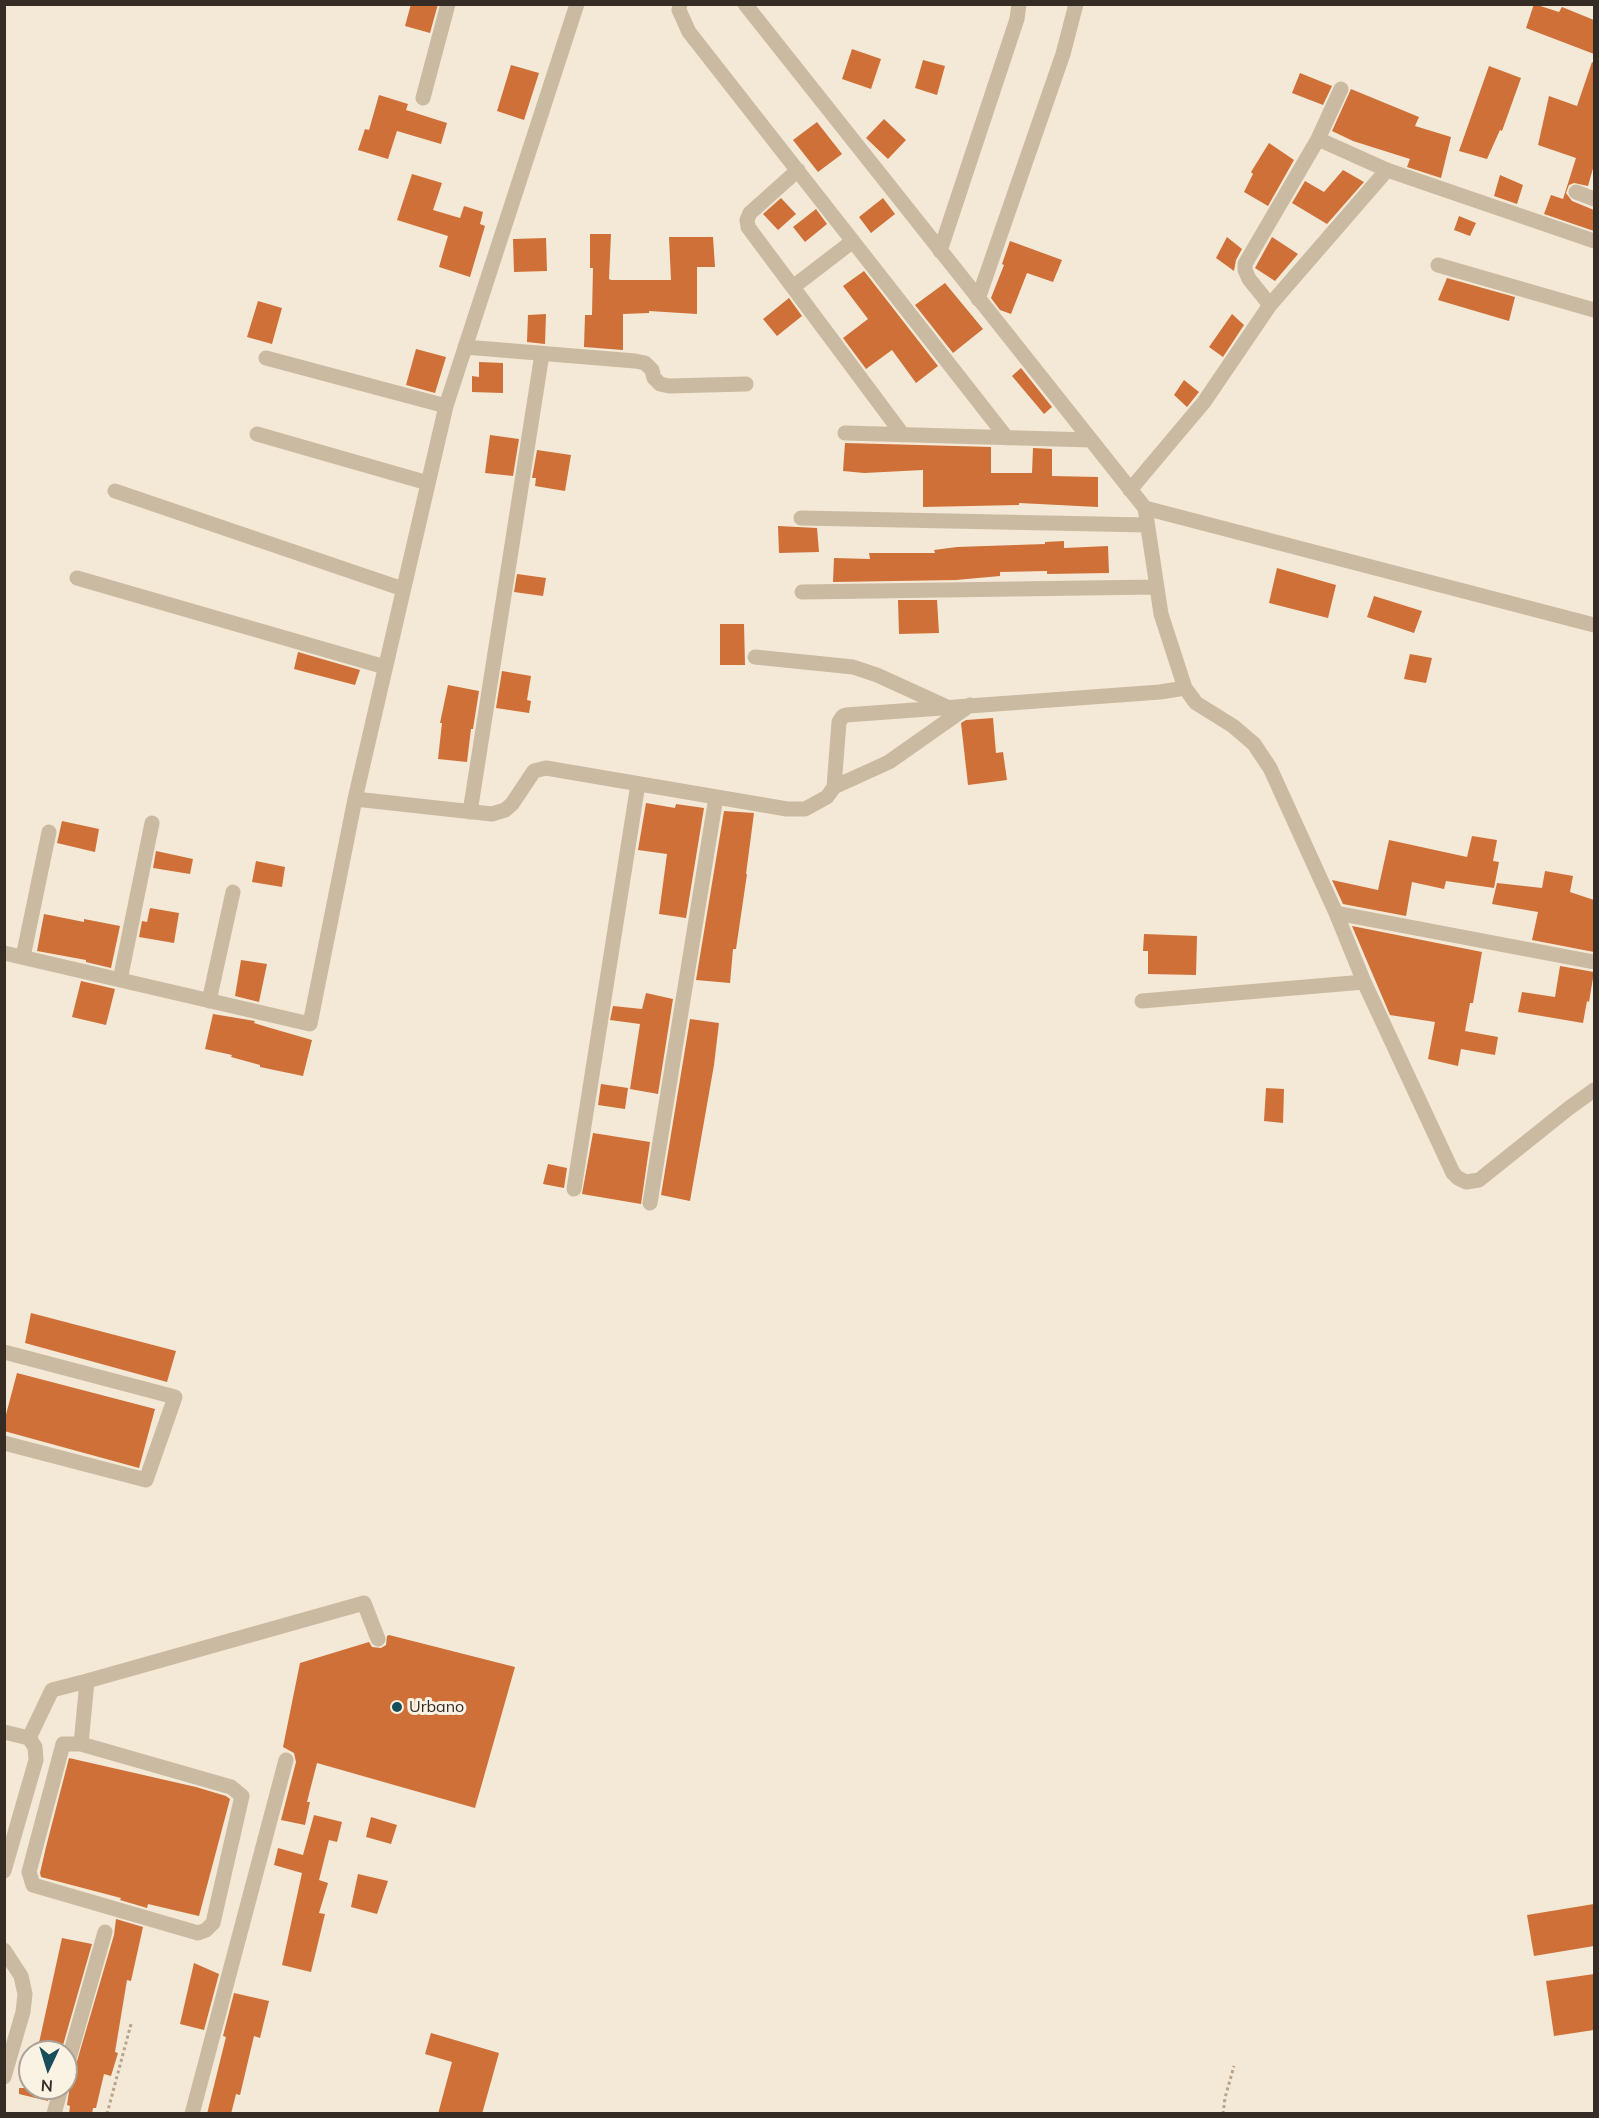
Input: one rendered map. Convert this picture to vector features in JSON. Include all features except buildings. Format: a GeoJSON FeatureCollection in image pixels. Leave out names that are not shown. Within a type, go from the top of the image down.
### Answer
{"type":"FeatureCollection","features":[{"type":"Feature","properties":{"kind":"street"},"geometry":{"type":"LineString","coordinates":[[423,98],[448,4]]}},
{"type":"Feature","properties":{"kind":"street"},"geometry":{"type":"LineString","coordinates":[[4,953],[310,1024],[354,799],[446,406],[577,4]]}},
{"type":"Feature","properties":{"kind":"street"},"geometry":{"type":"LineString","coordinates":[[680,4],[679,10],[689,32],[1007,438]]}},
{"type":"Feature","properties":{"kind":"street"},"geometry":{"type":"LineString","coordinates":[[745,4],[1144,508],[1161,614],[1185,688],[1196,703],[1233,726],[1263,755],[1336,913],[1364,982],[1453,1173],[1466,1182],[1479,1180],[1594,1090]]}},
{"type":"Feature","properties":{"kind":"street"},"geometry":{"type":"LineString","coordinates":[[940,250],[1017,19],[1019,4]]}},
{"type":"Feature","properties":{"kind":"street"},"geometry":{"type":"LineString","coordinates":[[978,298],[1063,54],[1076,4]]}},
{"type":"Feature","properties":{"kind":"street"},"geometry":{"type":"LineString","coordinates":[[1270,305],[1249,279],[1245,264],[1318,139],[1341,89]]}},
{"type":"Feature","properties":{"kind":"street"},"geometry":{"type":"LineString","coordinates":[[1318,139],[1387,170],[1594,240]]}},
{"type":"Feature","properties":{"kind":"street"},"geometry":{"type":"LineString","coordinates":[[798,170],[756,206],[747,220],[752,235],[794,287],[903,435]]}},
{"type":"Feature","properties":{"kind":"street"},"geometry":{"type":"LineString","coordinates":[[1130,490],[1204,402],[1270,305],[1387,170]]}},
{"type":"Feature","properties":{"kind":"street"},"geometry":{"type":"LineString","coordinates":[[1576,192],[1594,199]]}},
{"type":"Feature","properties":{"kind":"street"},"geometry":{"type":"LineString","coordinates":[[794,287],[854,241]]}},
{"type":"Feature","properties":{"kind":"street"},"geometry":{"type":"LineString","coordinates":[[1438,265],[1594,310]]}},
{"type":"Feature","properties":{"kind":"street"},"geometry":{"type":"LineString","coordinates":[[465,347],[645,363],[660,384],[669,386],[746,384]]}},
{"type":"Feature","properties":{"kind":"street"},"geometry":{"type":"LineString","coordinates":[[470,812],[542,354]]}},
{"type":"Feature","properties":{"kind":"street"},"geometry":{"type":"LineString","coordinates":[[266,358],[446,406]]}},
{"type":"Feature","properties":{"kind":"street"},"geometry":{"type":"LineString","coordinates":[[256,434],[428,483]]}},
{"type":"Feature","properties":{"kind":"street"},"geometry":{"type":"LineString","coordinates":[[845,434],[1091,440]]}},
{"type":"Feature","properties":{"kind":"street"},"geometry":{"type":"LineString","coordinates":[[115,491],[403,589]]}},
{"type":"Feature","properties":{"kind":"street"},"geometry":{"type":"LineString","coordinates":[[1144,508],[1594,625]]}},
{"type":"Feature","properties":{"kind":"street"},"geometry":{"type":"LineString","coordinates":[[801,518],[1147,525]]}},
{"type":"Feature","properties":{"kind":"street"},"geometry":{"type":"LineString","coordinates":[[77,578],[385,667]]}},
{"type":"Feature","properties":{"kind":"street"},"geometry":{"type":"LineString","coordinates":[[802,592],[1156,586]]}},
{"type":"Feature","properties":{"kind":"street"},"geometry":{"type":"LineString","coordinates":[[755,657],[853,667],[877,675],[948,707]]}},
{"type":"Feature","properties":{"kind":"street"},"geometry":{"type":"LineString","coordinates":[[834,787],[838,729],[843,716],[858,713],[1160,692],[1185,688]]}},
{"type":"Feature","properties":{"kind":"street"},"geometry":{"type":"LineString","coordinates":[[354,799],[492,814],[505,810],[518,796],[534,771],[546,768],[787,809],[805,809],[827,797],[834,787],[889,762],[970,705]]}},
{"type":"Feature","properties":{"kind":"street"},"geometry":{"type":"LineString","coordinates":[[574,1189],[638,784]]}},
{"type":"Feature","properties":{"kind":"street"},"geometry":{"type":"LineString","coordinates":[[650,1203],[716,797]]}},
{"type":"Feature","properties":{"kind":"street"},"geometry":{"type":"LineString","coordinates":[[120,980],[152,823]]}},
{"type":"Feature","properties":{"kind":"street"},"geometry":{"type":"LineString","coordinates":[[23,957],[49,832]]}},
{"type":"Feature","properties":{"kind":"street"},"geometry":{"type":"LineString","coordinates":[[209,1001],[233,892]]}},
{"type":"Feature","properties":{"kind":"street"},"geometry":{"type":"LineString","coordinates":[[1336,913],[1594,962]]}},
{"type":"Feature","properties":{"kind":"street"},"geometry":{"type":"LineString","coordinates":[[1142,1001],[1364,982]]}},
{"type":"Feature","properties":{"kind":"street"},"geometry":{"type":"LineString","coordinates":[[4,1352],[175,1397],[146,1480],[4,1443]]}},
{"type":"Feature","properties":{"kind":"street"},"geometry":{"type":"LineString","coordinates":[[29,1738],[52,1690],[364,1603],[378,1639]]}},
{"type":"Feature","properties":{"kind":"street"},"geometry":{"type":"LineString","coordinates":[[81,1744],[87,1681]]}},
{"type":"Feature","properties":{"kind":"street"},"geometry":{"type":"LineString","coordinates":[[4,1731],[29,1738],[35,1747],[36,1760],[4,1871]]}},
{"type":"Feature","properties":{"kind":"street"},"geometry":{"type":"LineString","coordinates":[[63,1744],[81,1744],[231,1786],[242,1796],[213,1923],[206,1930],[198,1933],[33,1885],[29,1872],[63,1744]]}},
{"type":"Feature","properties":{"kind":"street"},"geometry":{"type":"LineString","coordinates":[[192,2114],[286,1760]]}},
{"type":"Feature","properties":{"kind":"street"},"geometry":{"type":"LineString","coordinates":[[74,2040],[105,1932]]}},
{"type":"Feature","properties":{"kind":"street"},"geometry":{"type":"LineString","coordinates":[[4,1950],[21,1976],[25,1994],[23,2012],[4,2077]]}},
{"type":"Feature","properties":{"kind":"path"},"geometry":{"type":"LineString","coordinates":[[106,2114],[131,2024]]}},
{"type":"Feature","properties":{"kind":"path"},"geometry":{"type":"LineString","coordinates":[[1223,2114],[1234,2066]]}},
{"type":"Feature","properties":{"kind":"place","name":"Urbano"},"geometry":{"type":"Point","coordinates":[397,1707]}}]}
